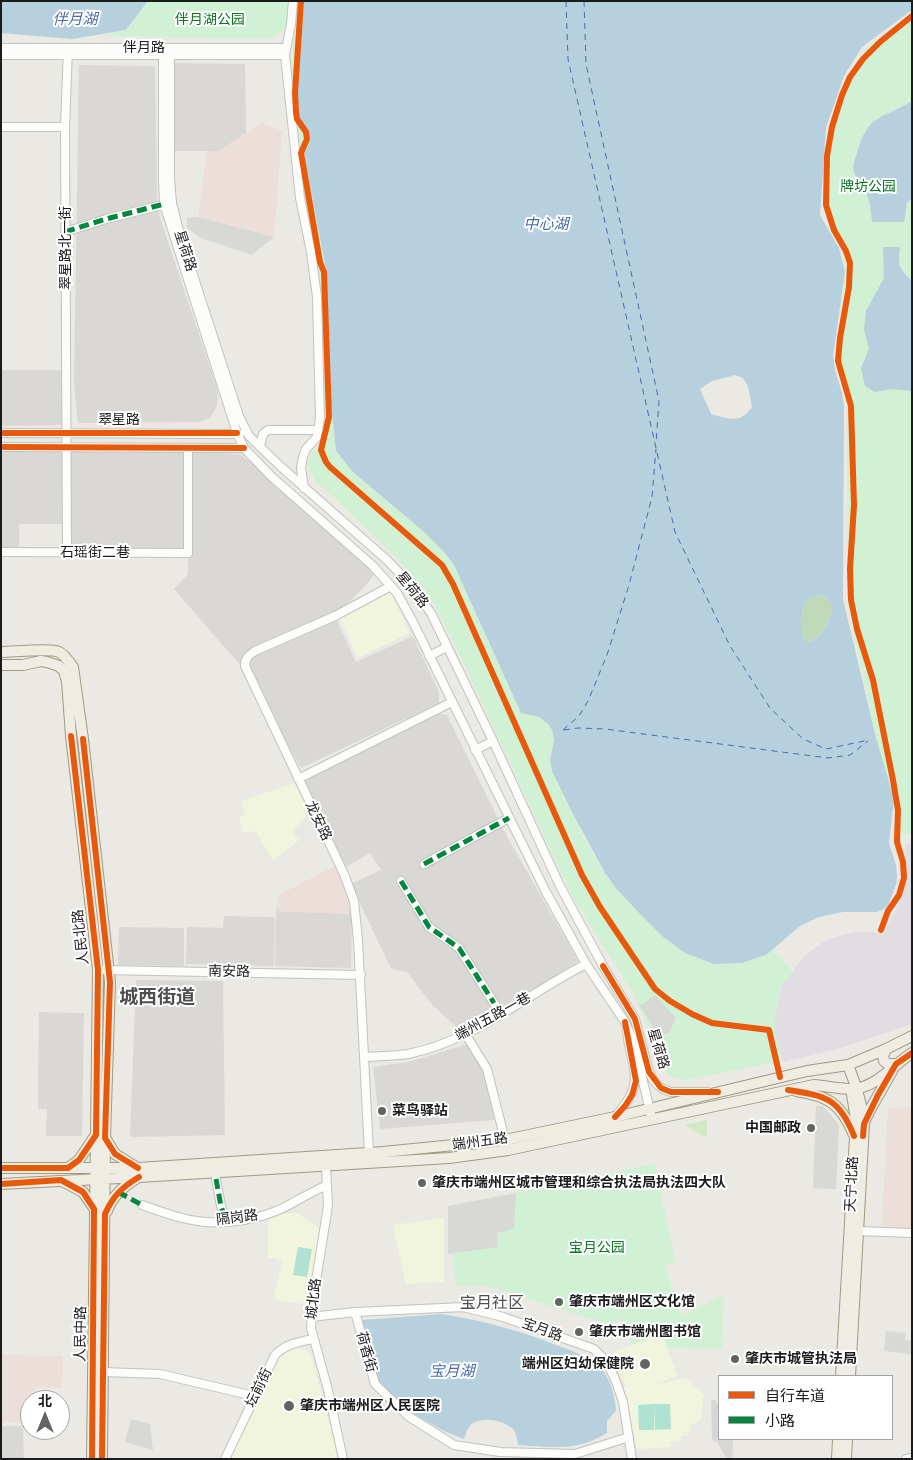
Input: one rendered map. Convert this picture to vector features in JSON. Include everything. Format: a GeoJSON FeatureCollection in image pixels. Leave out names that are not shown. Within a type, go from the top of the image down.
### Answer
{"type":"FeatureCollection","features":[{"type":"Feature","properties":{"kind":"main road","name":"人民北路"},"geometry":{"type":"LineString","coordinates":[[1,652],[50,650],[59,652],[73,667],[83,739],[110,982],[100,1141]]}},
{"type":"Feature","properties":{"kind":"main road","name":"人民北路"},"geometry":{"type":"LineString","coordinates":[[1,665],[23,665],[41,661],[59,666],[64,671],[68,681],[71,736],[98,970],[100,1173]]}},
{"type":"Feature","properties":{"kind":"main road","name":"端州五路"},"geometry":{"type":"LineString","coordinates":[[138,1173],[369,1162],[449,1162],[508,1150],[651,1114],[718,1092],[807,1071],[848,1065],[912,1036]]}},
{"type":"Feature","properties":{"kind":"main road"},"geometry":{"type":"LineString","coordinates":[[886,1049],[883,1056],[884,1061],[888,1064],[896,1064]]}},
{"type":"Feature","properties":{"kind":"main road"},"geometry":{"type":"LineString","coordinates":[[854,1088],[874,1083],[912,1052]]}},
{"type":"Feature","properties":{"kind":"main road"},"geometry":{"type":"LineString","coordinates":[[864,1124],[874,1102],[896,1064]]}},
{"type":"Feature","properties":{"kind":"main road","name":"天宁北路"},"geometry":{"type":"LineString","coordinates":[[848,1065],[854,1088],[862,1107],[864,1124],[850,1375]]}},
{"type":"Feature","properties":{"kind":"main road","name":"端州五路"},"geometry":{"type":"LineString","coordinates":[[100,1173],[326,1166],[369,1162],[448,1147],[505,1140],[615,1117],[651,1114],[814,1085],[854,1088]]}},
{"type":"Feature","properties":{"kind":"main road","name":"天宁北路"},"geometry":{"type":"LineString","coordinates":[[841,1375],[856,1113],[854,1088]]}},
{"type":"Feature","properties":{"kind":"main road"},"geometry":{"type":"LineString","coordinates":[[788,1090],[815,1094],[830,1100],[843,1113],[854,1136]]}},
{"type":"Feature","properties":{"kind":"main road"},"geometry":{"type":"LineString","coordinates":[[68,1168],[100,1141],[138,1173],[118,1192],[105,1214]]}},
{"type":"Feature","properties":{"kind":"main road"},"geometry":{"type":"LineString","coordinates":[[1,1168],[68,1168],[100,1173]]}},
{"type":"Feature","properties":{"kind":"main road"},"geometry":{"type":"LineString","coordinates":[[1,1184],[61,1180],[100,1173]]}},
{"type":"Feature","properties":{"kind":"main road","name":"人民中路"},"geometry":{"type":"LineString","coordinates":[[92,1459],[94,1209],[100,1173]]}},
{"type":"Feature","properties":{"kind":"main road","name":"人民中路"},"geometry":{"type":"LineString","coordinates":[[100,1173],[105,1214],[102,1459]]}},
{"type":"Feature","properties":{"kind":"main road"},"geometry":{"type":"LineString","coordinates":[[61,1180],[83,1192],[94,1209]]}},
{"type":"Feature","properties":{"kind":"main road"},"geometry":{"type":"LineString","coordinates":[[837,1458],[838,1440]]}},
{"type":"Feature","properties":{"kind":"main road"},"geometry":{"type":"LineString","coordinates":[[846,1459],[847,1440]]}},
{"type":"Feature","properties":{"kind":"street"},"geometry":{"type":"LineString","coordinates":[[292,1],[291,24],[285,51],[300,192],[312,252],[317,297],[320,418],[317,437],[306,449],[303,457],[301,468],[304,488]]}},
{"type":"Feature","properties":{"kind":"street","name":"伴月路"},"geometry":{"type":"LineString","coordinates":[[1,48],[68,51],[285,51]]}},
{"type":"Feature","properties":{"kind":"street","name":"伴月路"},"geometry":{"type":"LineString","coordinates":[[1,55],[68,51]]}},
{"type":"Feature","properties":{"kind":"street","name":"翠星路北一街"},"geometry":{"type":"LineString","coordinates":[[67,553],[65,127],[68,51]]}},
{"type":"Feature","properties":{"kind":"street","name":"星荷路"},"geometry":{"type":"LineString","coordinates":[[167,51],[163,178],[168,204],[237,433],[244,448],[272,477],[366,559],[390,586],[414,624],[546,892],[586,964],[625,1022],[633,1040],[651,1114]]}},
{"type":"Feature","properties":{"kind":"street"},"geometry":{"type":"LineString","coordinates":[[1,127],[65,127]]}},
{"type":"Feature","properties":{"kind":"street"},"geometry":{"type":"LineString","coordinates":[[66,232],[106,219],[168,204]]}},
{"type":"Feature","properties":{"kind":"street","name":"星荷路"},"geometry":{"type":"LineString","coordinates":[[168,204],[180,235],[239,416],[249,436],[304,488],[386,560],[409,583],[431,613],[560,886],[603,966],[636,1020],[649,1072],[661,1088],[671,1092],[718,1092]]}},
{"type":"Feature","properties":{"kind":"street"},"geometry":{"type":"LineString","coordinates":[[260,446],[263,434],[268,430],[319,430]]}},
{"type":"Feature","properties":{"kind":"street","name":"翠星路"},"geometry":{"type":"LineString","coordinates":[[1,433],[237,433],[249,436]]}},
{"type":"Feature","properties":{"kind":"street"},"geometry":{"type":"LineString","coordinates":[[222,433],[223,448]]}},
{"type":"Feature","properties":{"kind":"street","name":"翠星路"},"geometry":{"type":"LineString","coordinates":[[1,447],[244,448]]}},
{"type":"Feature","properties":{"kind":"street","name":"石瑶街二巷"},"geometry":{"type":"LineString","coordinates":[[1,552],[188,553],[188,448]]}},
{"type":"Feature","properties":{"kind":"street"},"geometry":{"type":"LineString","coordinates":[[272,477],[280,466]]}},
{"type":"Feature","properties":{"kind":"street","name":"龙安路"},"geometry":{"type":"LineString","coordinates":[[369,1162],[361,975],[352,894],[248,674],[245,660],[256,651],[335,616],[390,586]]}},
{"type":"Feature","properties":{"kind":"street"},"geometry":{"type":"LineString","coordinates":[[429,656],[447,647]]}},
{"type":"Feature","properties":{"kind":"street"},"geometry":{"type":"LineString","coordinates":[[298,779],[452,702]]}},
{"type":"Feature","properties":{"kind":"street"},"geometry":{"type":"LineString","coordinates":[[475,750],[493,741]]}},
{"type":"Feature","properties":{"kind":"street"},"geometry":{"type":"LineString","coordinates":[[424,864],[509,818]]}},
{"type":"Feature","properties":{"kind":"street"},"geometry":{"type":"LineString","coordinates":[[401,881],[429,928],[459,948],[501,1014]]}},
{"type":"Feature","properties":{"kind":"street","name":"端州五路一巷"},"geometry":{"type":"LineString","coordinates":[[365,1057],[406,1054],[434,1047],[466,1035],[586,964]]}},
{"type":"Feature","properties":{"kind":"street","name":"南安路"},"geometry":{"type":"LineString","coordinates":[[98,970],[361,975]]}},
{"type":"Feature","properties":{"kind":"street"},"geometry":{"type":"LineString","coordinates":[[615,1117],[628,1100],[636,1081],[625,1022]]}},
{"type":"Feature","properties":{"kind":"street"},"geometry":{"type":"LineString","coordinates":[[466,1035],[487,1069],[505,1140]]}},
{"type":"Feature","properties":{"kind":"street","name":"城北路"},"geometry":{"type":"LineString","coordinates":[[326,1166],[328,1206],[311,1318],[313,1339],[328,1390],[343,1459]]}},
{"type":"Feature","properties":{"kind":"street"},"geometry":{"type":"LineString","coordinates":[[216,1179],[226,1221]]}},
{"type":"Feature","properties":{"kind":"street","name":"隔岗路"},"geometry":{"type":"LineString","coordinates":[[142,1205],[172,1216],[205,1222],[226,1221],[258,1217],[282,1208],[310,1192],[327,1185]]}},
{"type":"Feature","properties":{"kind":"street"},"geometry":{"type":"LineString","coordinates":[[858,1231],[912,1233]]}},
{"type":"Feature","properties":{"kind":"street","name":"宝月路"},"geometry":{"type":"LineString","coordinates":[[311,1318],[355,1312],[463,1307],[503,1317],[594,1350],[606,1361],[615,1379],[623,1402],[632,1459]]}},
{"type":"Feature","properties":{"kind":"street","name":"荷香街"},"geometry":{"type":"LineString","coordinates":[[355,1312],[375,1384],[408,1416],[454,1445],[500,1452],[575,1454],[629,1437]]}},
{"type":"Feature","properties":{"kind":"street","name":"坛前街"},"geometry":{"type":"LineString","coordinates":[[225,1459],[275,1355],[289,1344],[313,1339]]}},
{"type":"Feature","properties":{"kind":"street"},"geometry":{"type":"LineString","coordinates":[[103,1372],[160,1374],[254,1396]]}},
{"type":"Feature","properties":{"kind":"street"},"geometry":{"type":"LineString","coordinates":[[837,1458],[850,1459]]}},
{"type":"Feature","properties":{"kind":"street"},"geometry":{"type":"LineString","coordinates":[[906,1459],[912,1458]]}},
{"type":"Feature","properties":{"kind":"shaded area"},"geometry":{"type":"Polygon","coordinates":[[[174,63],[245,64],[246,133],[219,151],[174,151],[174,63]]]}},
{"type":"Feature","properties":{"kind":"shaded area"},"geometry":{"type":"Polygon","coordinates":[[[79,65],[155,66],[157,197],[160,218],[218,391],[217,406],[210,418],[200,422],[78,423],[74,384],[79,65]]]}},
{"type":"Feature","properties":{"kind":"shaded area"},"geometry":{"type":"Polygon","coordinates":[[[261,123],[282,131],[274,237],[198,217],[207,151],[219,151],[261,123]]]}},
{"type":"Feature","properties":{"kind":"shaded area"},"geometry":{"type":"Polygon","coordinates":[[[198,217],[274,237],[252,255],[201,238],[187,228],[187,218],[198,217]]]}},
{"type":"Feature","properties":{"kind":"shaded area"},"geometry":{"type":"Polygon","coordinates":[[[1,370],[63,370],[63,425],[1,426],[1,370]]]}},
{"type":"Feature","properties":{"kind":"shaded area"},"geometry":{"type":"Polygon","coordinates":[[[67,447],[239,454],[268,474],[375,573],[366,585],[335,616],[356,662],[413,636],[439,692],[439,703],[301,768],[248,674],[174,589],[188,574],[188,553],[67,553],[67,447]]]}},
{"type":"Feature","properties":{"kind":"shaded area"},"geometry":{"type":"Polygon","coordinates":[[[1,451],[64,451],[64,524],[19,524],[19,548],[1,548],[1,451]]]}},
{"type":"Feature","properties":{"kind":"shaded area"},"geometry":{"type":"Polygon","coordinates":[[[391,593],[410,633],[358,658],[339,617],[391,593]]]}},
{"type":"Feature","properties":{"kind":"shaded area"},"geometry":{"type":"Polygon","coordinates":[[[820,595],[828,600],[831,606],[831,614],[823,630],[812,641],[808,642],[803,636],[802,630],[802,617],[806,601],[820,595]]]}},
{"type":"Feature","properties":{"kind":"shaded area"},"geometry":{"type":"Polygon","coordinates":[[[438,713],[447,715],[505,833],[578,961],[536,988],[461,1031],[432,1005],[407,972],[391,969],[351,884],[381,870],[370,853],[346,867],[304,779],[438,713]]]}},
{"type":"Feature","properties":{"kind":"shaded area"},"geometry":{"type":"Polygon","coordinates":[[[294,783],[309,812],[292,832],[299,840],[273,861],[256,831],[243,833],[239,817],[245,814],[241,801],[294,783]]]}},
{"type":"Feature","properties":{"kind":"shaded area"},"geometry":{"type":"Polygon","coordinates":[[[912,843],[912,1024],[841,1048],[783,1062],[775,1034],[775,1017],[782,985],[803,957],[820,944],[835,937],[854,932],[883,934],[900,902],[907,878],[905,845],[912,843]]]}},
{"type":"Feature","properties":{"kind":"shaded area"},"geometry":{"type":"Polygon","coordinates":[[[335,866],[350,894],[352,914],[276,911],[279,895],[335,866]]]}},
{"type":"Feature","properties":{"kind":"shaded area"},"geometry":{"type":"Polygon","coordinates":[[[276,911],[352,914],[351,968],[275,966],[276,911]]]}},
{"type":"Feature","properties":{"kind":"shaded area"},"geometry":{"type":"Polygon","coordinates":[[[224,916],[275,917],[274,966],[186,964],[187,927],[223,928],[224,916]]]}},
{"type":"Feature","properties":{"kind":"shaded area"},"geometry":{"type":"Polygon","coordinates":[[[119,927],[184,928],[184,966],[118,965],[119,927]]]}},
{"type":"Feature","properties":{"kind":"shaded area"},"geometry":{"type":"Polygon","coordinates":[[[136,980],[223,981],[225,1135],[130,1137],[136,980]]]}},
{"type":"Feature","properties":{"kind":"shaded area"},"geometry":{"type":"Polygon","coordinates":[[[655,995],[676,1018],[669,1033],[655,1035],[652,1025],[640,1006],[655,995]]]}},
{"type":"Feature","properties":{"kind":"shaded area"},"geometry":{"type":"Polygon","coordinates":[[[39,1012],[84,1013],[82,1136],[46,1136],[47,1109],[38,1109],[39,1012]]]}},
{"type":"Feature","properties":{"kind":"shaded area"},"geometry":{"type":"Polygon","coordinates":[[[468,1044],[482,1063],[490,1088],[494,1120],[380,1129],[373,1067],[408,1062],[468,1044]]]}},
{"type":"Feature","properties":{"kind":"shaded area"},"geometry":{"type":"Polygon","coordinates":[[[816,1106],[823,1106],[839,1125],[836,1189],[813,1188],[816,1106]]]}},
{"type":"Feature","properties":{"kind":"shaded area"},"geometry":{"type":"Polygon","coordinates":[[[912,1107],[912,1228],[882,1226],[888,1108],[912,1107]]]}},
{"type":"Feature","properties":{"kind":"shaded area"},"geometry":{"type":"Polygon","coordinates":[[[516,1193],[514,1229],[497,1233],[498,1247],[448,1254],[448,1206],[516,1193]]]}},
{"type":"Feature","properties":{"kind":"shaded area"},"geometry":{"type":"Polygon","coordinates":[[[271,1213],[296,1213],[323,1230],[309,1305],[274,1299],[282,1261],[268,1257],[268,1230],[271,1213]]]}},
{"type":"Feature","properties":{"kind":"shaded area"},"geometry":{"type":"Polygon","coordinates":[[[444,1218],[444,1282],[406,1284],[393,1225],[444,1218]]]}},
{"type":"Feature","properties":{"kind":"shaded area"},"geometry":{"type":"Polygon","coordinates":[[[298,1247],[312,1249],[307,1277],[293,1275],[298,1247]]]}},
{"type":"Feature","properties":{"kind":"shaded area"},"geometry":{"type":"Polygon","coordinates":[[[886,1331],[906,1333],[905,1340],[912,1341],[912,1354],[884,1351],[886,1331]]]}},
{"type":"Feature","properties":{"kind":"shaded area"},"geometry":{"type":"Polygon","coordinates":[[[662,1334],[677,1376],[654,1385],[685,1378],[704,1395],[701,1420],[690,1425],[689,1435],[681,1436],[681,1441],[671,1442],[671,1447],[637,1449],[624,1388],[626,1387],[613,1352],[662,1334]]]}},
{"type":"Feature","properties":{"kind":"shaded area","name":"肇庆市端州区人民医院"},"geometry":{"type":"Polygon","coordinates":[[[294,1348],[305,1350],[311,1355],[338,1457],[327,1459],[226,1459],[281,1354],[294,1348]]]}},
{"type":"Feature","properties":{"kind":"shaded area"},"geometry":{"type":"Polygon","coordinates":[[[1,1355],[63,1356],[62,1388],[35,1387],[34,1390],[20,1390],[20,1422],[1,1422],[1,1355]]]}},
{"type":"Feature","properties":{"kind":"shaded area"},"geometry":{"type":"Polygon","coordinates":[[[711,1399],[715,1400],[718,1405],[718,1440],[733,1440],[732,1459],[727,1459],[717,1442],[712,1440],[711,1399]]]}},
{"type":"Feature","properties":{"kind":"shaded area"},"geometry":{"type":"Polygon","coordinates":[[[654,1404],[670,1404],[671,1429],[655,1430],[654,1404]]]}},
{"type":"Feature","properties":{"kind":"shaded area"},"geometry":{"type":"Polygon","coordinates":[[[654,1404],[654,1430],[639,1430],[638,1405],[654,1404]]]}},
{"type":"Feature","properties":{"kind":"shaded area"},"geometry":{"type":"Polygon","coordinates":[[[131,1419],[150,1424],[153,1450],[125,1442],[131,1419]]]}},
{"type":"Feature","properties":{"kind":"shaded area"},"geometry":{"type":"Polygon","coordinates":[[[1,1426],[20,1426],[20,1440],[23,1440],[24,1459],[1,1459],[1,1426]]]}},
{"type":"Feature","properties":{"kind":"green space","name":"伴月湖公园"},"geometry":{"type":"Polygon","coordinates":[[[148,1],[295,1],[293,23],[270,39],[100,36],[126,30],[148,1]]]}},
{"type":"Feature","properties":{"kind":"green space","name":"牌坊公园"},"geometry":{"type":"Polygon","coordinates":[[[912,13],[912,832],[902,836],[876,738],[847,600],[847,403],[836,352],[847,263],[823,208],[828,128],[845,80],[865,49],[912,13]]]}},
{"type":"Feature","properties":{"kind":"green space"},"geometry":{"type":"Polygon","coordinates":[[[293,37],[302,37],[297,99],[310,136],[310,142],[304,154],[326,269],[331,403],[336,451],[353,472],[424,532],[454,565],[521,712],[543,720],[550,727],[554,739],[550,760],[555,774],[589,846],[605,873],[620,893],[658,932],[689,955],[715,962],[736,963],[758,958],[773,950],[792,970],[780,994],[775,1015],[777,1037],[783,1062],[684,1080],[670,1076],[662,1067],[655,1042],[634,995],[571,894],[459,653],[435,606],[397,558],[315,480],[307,464],[312,451],[323,448],[323,434],[315,260],[291,125],[293,37]]]}},
{"type":"Feature","properties":{"kind":"green space"},"geometry":{"type":"Polygon","coordinates":[[[707,1120],[707,1136],[704,1137],[685,1125],[707,1120]]]}},
{"type":"Feature","properties":{"kind":"green space","name":"宝月公园"},"geometry":{"type":"Polygon","coordinates":[[[655,1164],[675,1262],[665,1266],[681,1315],[724,1295],[722,1349],[667,1348],[662,1334],[633,1345],[621,1320],[607,1324],[488,1286],[456,1286],[453,1253],[497,1247],[497,1233],[514,1229],[516,1193],[655,1164]]]}},
{"type":"Feature","properties":{"kind":"water","name":"伴月湖"},"geometry":{"type":"Polygon","coordinates":[[[1,1],[148,1],[126,30],[73,39],[1,33],[1,1]]]}},
{"type":"Feature","properties":{"kind":"water","name":"中心湖"},"geometry":{"type":"Polygon","coordinates":[[[304,1],[912,1],[912,10],[862,47],[844,76],[826,128],[820,215],[839,248],[845,272],[833,356],[844,407],[843,599],[876,738],[894,799],[889,843],[896,865],[897,876],[896,885],[888,905],[884,909],[877,912],[843,912],[819,917],[800,926],[766,955],[742,963],[714,964],[685,953],[662,936],[615,887],[605,873],[574,816],[552,771],[550,760],[554,741],[552,730],[539,717],[521,713],[454,565],[424,532],[353,472],[336,451],[331,403],[326,269],[304,154],[310,142],[310,136],[300,121],[297,99],[304,1]],[[735,375],[712,381],[700,389],[711,414],[734,419],[743,416],[752,407],[748,386],[743,378],[735,375]],[[820,595],[809,599],[805,604],[802,616],[802,629],[805,640],[808,642],[818,637],[828,623],[831,614],[831,606],[828,600],[820,595]]]}},
{"type":"Feature","properties":{"kind":"water"},"geometry":{"type":"Polygon","coordinates":[[[912,101],[912,198],[907,203],[904,222],[872,222],[868,197],[853,170],[855,158],[861,140],[871,124],[912,101]]]}},
{"type":"Feature","properties":{"kind":"water"},"geometry":{"type":"Polygon","coordinates":[[[883,247],[900,247],[900,266],[912,281],[912,391],[892,389],[875,392],[865,386],[861,368],[869,349],[864,330],[866,311],[884,278],[883,247]]]}},
{"type":"Feature","properties":{"kind":"water","name":"宝月湖"},"geometry":{"type":"Polygon","coordinates":[[[441,1314],[485,1322],[513,1330],[572,1351],[593,1361],[606,1375],[614,1399],[616,1411],[607,1421],[607,1433],[596,1439],[574,1446],[518,1445],[514,1430],[506,1424],[495,1420],[483,1420],[473,1423],[468,1428],[464,1439],[444,1431],[417,1416],[379,1383],[362,1320],[441,1314]]]}},
{"type":"Feature","properties":{"kind":"ferry route"},"geometry":{"type":"LineString","coordinates":[[566,1],[568,59],[675,532],[730,646],[770,708],[803,739],[826,749],[869,740]]}},
{"type":"Feature","properties":{"kind":"ferry route"},"geometry":{"type":"LineString","coordinates":[[584,1],[586,64],[659,401],[656,443]]}},
{"type":"Feature","properties":{"kind":"ferry route"},"geometry":{"type":"LineString","coordinates":[[563,730],[579,716],[588,701],[607,655],[629,585],[652,497],[656,449]]}},
{"type":"Feature","properties":{"kind":"ferry route"},"geometry":{"type":"LineString","coordinates":[[564,730],[578,728],[605,729],[828,758],[850,755],[868,741]]}},
{"type":"Feature","properties":{"kind":"marked path"},"geometry":{"type":"LineString","coordinates":[[65,232],[164,204]]}},
{"type":"Feature","properties":{"kind":"marked path"},"geometry":{"type":"LineString","coordinates":[[424,864],[509,818]]}},
{"type":"Feature","properties":{"kind":"marked path"},"geometry":{"type":"LineString","coordinates":[[401,881],[429,927],[459,948],[494,1003]]}},
{"type":"Feature","properties":{"kind":"marked path"},"geometry":{"type":"LineString","coordinates":[[216,1179],[226,1221]]}},
{"type":"Feature","properties":{"kind":"marked path"},"geometry":{"type":"LineString","coordinates":[[118,1192],[142,1205]]}},
{"type":"Feature","properties":{"kind":"cycle path"},"geometry":{"type":"LineString","coordinates":[[301,1],[295,93],[296,112],[297,119],[306,132],[307,139],[301,153],[320,262],[324,272],[329,417],[321,450],[326,462],[442,565],[453,584],[582,875],[600,907],[655,989],[670,1001],[712,1023],[769,1030],[780,1077]]}},
{"type":"Feature","properties":{"kind":"cycle path"},"geometry":{"type":"LineString","coordinates":[[881,930],[888,911],[899,895],[904,878],[903,862],[897,842],[898,810],[893,780],[873,680],[857,629],[851,600],[850,569],[854,505],[851,406],[838,361],[849,287],[850,263],[846,251],[834,230],[826,205],[827,156],[832,127],[850,77],[863,59],[880,42],[912,16]]}},
{"type":"Feature","properties":{"kind":"cycle path"},"geometry":{"type":"LineString","coordinates":[[1,433],[237,433]]}},
{"type":"Feature","properties":{"kind":"cycle path"},"geometry":{"type":"LineString","coordinates":[[1,447],[244,448]]}},
{"type":"Feature","properties":{"kind":"cycle path"},"geometry":{"type":"LineString","coordinates":[[1,1168],[68,1168],[79,1160],[96,1135],[98,970],[71,736]]}},
{"type":"Feature","properties":{"kind":"cycle path"},"geometry":{"type":"LineString","coordinates":[[83,739],[110,982],[105,1138],[115,1154],[138,1168]]}},
{"type":"Feature","properties":{"kind":"cycle path"},"geometry":{"type":"LineString","coordinates":[[603,966],[635,1019],[649,1072],[661,1088],[671,1092],[718,1092]]}},
{"type":"Feature","properties":{"kind":"cycle path"},"geometry":{"type":"LineString","coordinates":[[615,1117],[632,1095],[636,1081],[625,1022]]}},
{"type":"Feature","properties":{"kind":"cycle path"},"geometry":{"type":"LineString","coordinates":[[863,1136],[864,1124],[896,1064],[912,1053]]}},
{"type":"Feature","properties":{"kind":"cycle path"},"geometry":{"type":"LineString","coordinates":[[788,1090],[812,1094],[830,1101],[843,1114],[854,1136]]}},
{"type":"Feature","properties":{"kind":"cycle path"},"geometry":{"type":"LineString","coordinates":[[102,1459],[105,1214],[119,1192],[139,1177]]}},
{"type":"Feature","properties":{"kind":"cycle path"},"geometry":{"type":"LineString","coordinates":[[1,1184],[61,1180],[83,1192],[94,1209],[92,1459]]}},
{"type":"Feature","properties":{"kind":"place","name":"菜鸟驿站"},"geometry":{"type":"Point","coordinates":[382,1111]}},
{"type":"Feature","properties":{"kind":"place","name":"中国邮政"},"geometry":{"type":"Point","coordinates":[811,1128]}},
{"type":"Feature","properties":{"kind":"place","name":"肇庆市端州区城市管理和综合执法局执法四大队"},"geometry":{"type":"Point","coordinates":[422,1183]}},
{"type":"Feature","properties":{"kind":"place","name":"肇庆市端州区文化馆"},"geometry":{"type":"Point","coordinates":[559,1302]}},
{"type":"Feature","properties":{"kind":"place","name":"肇庆市端州图书馆"},"geometry":{"type":"Point","coordinates":[579,1332]}},
{"type":"Feature","properties":{"kind":"place","name":"肇庆市城管执法局"},"geometry":{"type":"Point","coordinates":[735,1359]}},
{"type":"Feature","properties":{"kind":"place","name":"端州区妇幼保健院"},"geometry":{"type":"Point","coordinates":[645,1364]}},
{"type":"Feature","properties":{"kind":"place","name":"肇庆市端州区人民医院"},"geometry":{"type":"Point","coordinates":[289,1406]}},
{"type":"Feature","properties":{"kind":"district","name":"城西街道"},"geometry":{"type":"Point","coordinates":[157,998]}},
{"type":"Feature","properties":{"kind":"district","name":"宝月社区"},"geometry":{"type":"Point","coordinates":[492,1303]}}]}
